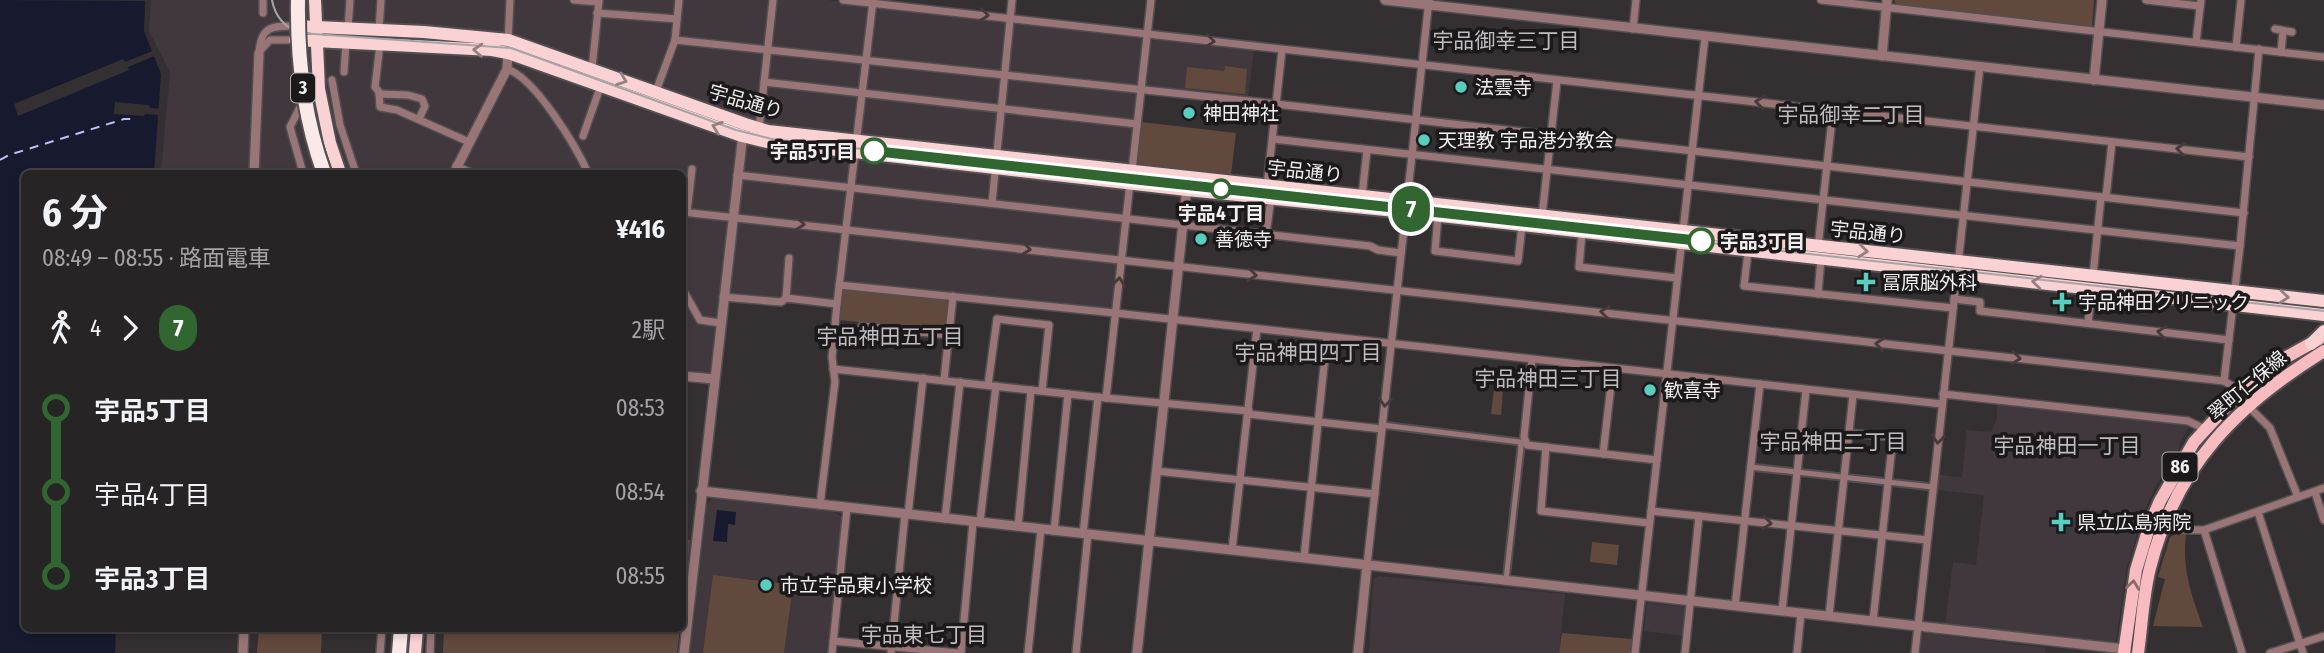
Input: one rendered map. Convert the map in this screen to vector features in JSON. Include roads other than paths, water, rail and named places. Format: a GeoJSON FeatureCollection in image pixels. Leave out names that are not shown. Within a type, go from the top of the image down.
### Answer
{"type":"FeatureCollection","features":[{"type":"Feature","properties":{"kind":"highway"},"geometry":{"type":"LineString","coordinates":[[297,0],[295,40],[301,105],[321,170]]}},
{"type":"Feature","properties":{"kind":"highway","name":"3"},"geometry":{"type":"LineString","coordinates":[[297,0],[300,74],[321,170]]}},
{"type":"Feature","properties":{"kind":"highway"},"geometry":{"type":"LineString","coordinates":[[316,0],[319,89],[330,143],[339,170]]}},
{"type":"Feature","properties":{"kind":"highway","name":"宇品通り"},"geometry":{"type":"LineString","coordinates":[[295,26],[379,29],[508,47],[592,69],[767,142],[855,146]]}},
{"type":"Feature","properties":{"kind":"highway","name":"宇品通り"},"geometry":{"type":"LineString","coordinates":[[295,40],[492,50],[508,47],[602,85],[654,97]]}},
{"type":"Feature","properties":{"kind":"highway","name":"宇品通り"},"geometry":{"type":"LineString","coordinates":[[743,130],[760,129],[855,146],[995,162],[1130,184],[1187,184],[1405,207],[1542,216],[1683,230],[1820,253],[2234,298],[2324,315]]}},
{"type":"Feature","properties":{"kind":"highway","name":"宇品通り"},"geometry":{"type":"LineString","coordinates":[[995,162],[1132,170],[1187,184]]}},
{"type":"Feature","properties":{"kind":"highway","name":"宇品通り"},"geometry":{"type":"LineString","coordinates":[[1269,192],[1362,196],[1438,216],[1748,252],[1820,253]]}},
{"type":"Feature","properties":{"kind":"highway","name":"宇品通り"},"geometry":{"type":"LineString","coordinates":[[2234,298],[2324,301]]}},
{"type":"Feature","properties":{"kind":"highway"},"geometry":{"type":"LineString","coordinates":[[2311,344],[2324,331]]}},
{"type":"Feature","properties":{"kind":"highway"},"geometry":{"type":"LineString","coordinates":[[393,653],[395,632]]}},
{"type":"Feature","properties":{"kind":"highway"},"geometry":{"type":"LineString","coordinates":[[399,653],[401,632]]}},
{"type":"Feature","properties":{"kind":"highway"},"geometry":{"type":"LineString","coordinates":[[415,653],[416,632]]}},
{"type":"Feature","properties":{"kind":"main road","name":"翠町仁保線"},"geometry":{"type":"LineString","coordinates":[[2125,652],[2136,570],[2157,526],[2172,505],[2211,433],[2241,391],[2283,359],[2324,337]]}},
{"type":"Feature","properties":{"kind":"main road","name":"翠町仁保線"},"geometry":{"type":"LineString","coordinates":[[2211,433],[2293,370],[2324,351]]}},
{"type":"Feature","properties":{"kind":"main road","name":"翠町仁保線"},"geometry":{"type":"LineString","coordinates":[[2138,653],[2157,526]]}},
{"type":"Feature","properties":{"kind":"street"},"geometry":{"type":"LineString","coordinates":[[263,0],[263,12]]}},
{"type":"Feature","properties":{"kind":"street"},"geometry":{"type":"LineString","coordinates":[[348,27],[350,0]]}},
{"type":"Feature","properties":{"kind":"street"},"geometry":{"type":"LineString","coordinates":[[379,29],[381,0]]}},
{"type":"Feature","properties":{"kind":"street"},"geometry":{"type":"LineString","coordinates":[[455,170],[508,69],[510,0]]}},
{"type":"Feature","properties":{"kind":"street"},"geometry":{"type":"LineString","coordinates":[[574,0],[599,1],[592,69]]}},
{"type":"Feature","properties":{"kind":"street"},"geometry":{"type":"LineString","coordinates":[[654,97],[674,40],[679,0]]}},
{"type":"Feature","properties":{"kind":"street"},"geometry":{"type":"LineString","coordinates":[[760,129],[773,0]]}},
{"type":"Feature","properties":{"kind":"street"},"geometry":{"type":"LineString","coordinates":[[844,0],[873,1],[1282,50],[2249,157]]}},
{"type":"Feature","properties":{"kind":"street"},"geometry":{"type":"LineString","coordinates":[[992,203],[1012,0]]}},
{"type":"Feature","properties":{"kind":"street"},"geometry":{"type":"LineString","coordinates":[[1076,653],[1086,534],[1122,260],[1151,0]]}},
{"type":"Feature","properties":{"kind":"street"},"geometry":{"type":"LineString","coordinates":[[1385,0],[1429,2],[1633,29],[2324,105]]}},
{"type":"Feature","properties":{"kind":"street"},"geometry":{"type":"LineString","coordinates":[[1633,29],[1636,0]]}},
{"type":"Feature","properties":{"kind":"street"},"geometry":{"type":"LineString","coordinates":[[1821,0],[1887,4],[2099,32],[2324,57]]}},
{"type":"Feature","properties":{"kind":"street"},"geometry":{"type":"LineString","coordinates":[[2094,80],[2102,0]]}},
{"type":"Feature","properties":{"kind":"street"},"geometry":{"type":"LineString","coordinates":[[2146,0],[2201,3],[2196,43]]}},
{"type":"Feature","properties":{"kind":"street"},"geometry":{"type":"LineString","coordinates":[[2236,47],[2241,0]]}},
{"type":"Feature","properties":{"kind":"street"},"geometry":{"type":"LineString","coordinates":[[820,505],[835,382],[832,357],[837,304],[873,1]]}},
{"type":"Feature","properties":{"kind":"street"},"geometry":{"type":"LineString","coordinates":[[1358,653],[1429,2]]}},
{"type":"Feature","properties":{"kind":"street"},"geometry":{"type":"LineString","coordinates":[[1882,56],[1887,4]]}},
{"type":"Feature","properties":{"kind":"street"},"geometry":{"type":"LineString","coordinates":[[597,13],[677,19]]}},
{"type":"Feature","properties":{"kind":"street"},"geometry":{"type":"LineString","coordinates":[[254,170],[262,34],[268,29],[295,26]]}},
{"type":"Feature","properties":{"kind":"street"},"geometry":{"type":"LineString","coordinates":[[2274,29],[2288,31],[2281,52]]}},
{"type":"Feature","properties":{"kind":"street"},"geometry":{"type":"LineString","coordinates":[[1635,653],[1704,37]]}},
{"type":"Feature","properties":{"kind":"street"},"geometry":{"type":"LineString","coordinates":[[259,53],[270,40],[295,40]]}},
{"type":"Feature","properties":{"kind":"street"},"geometry":{"type":"LineString","coordinates":[[674,40],[1276,104],[2244,213]]}},
{"type":"Feature","properties":{"kind":"street"},"geometry":{"type":"LineString","coordinates":[[344,72],[346,41]]}},
{"type":"Feature","properties":{"kind":"street"},"geometry":{"type":"LineString","coordinates":[[380,44],[375,87],[379,94],[380,107],[397,110],[469,142]]}},
{"type":"Feature","properties":{"kind":"street"},"geometry":{"type":"LineString","coordinates":[[1266,234],[1282,50]]}},
{"type":"Feature","properties":{"kind":"street"},"geometry":{"type":"LineString","coordinates":[[2224,381],[2241,246],[2259,50]]}},
{"type":"Feature","properties":{"kind":"street"},"geometry":{"type":"LineString","coordinates":[[1915,653],[1980,66]]}},
{"type":"Feature","properties":{"kind":"street"},"geometry":{"type":"LineString","coordinates":[[508,69],[517,72],[556,117],[575,144],[587,170]]}},
{"type":"Feature","properties":{"kind":"street"},"geometry":{"type":"LineString","coordinates":[[332,80],[340,125],[355,170]]}},
{"type":"Feature","properties":{"kind":"street"},"geometry":{"type":"LineString","coordinates":[[1542,216],[1557,81]]}},
{"type":"Feature","properties":{"kind":"street"},"geometry":{"type":"LineString","coordinates":[[764,82],[1137,124]]}},
{"type":"Feature","properties":{"kind":"street"},"geometry":{"type":"LineString","coordinates":[[583,136],[602,85]]}},
{"type":"Feature","properties":{"kind":"street"},"geometry":{"type":"LineString","coordinates":[[379,94],[408,95],[422,99],[425,106],[419,119]]}},
{"type":"Feature","properties":{"kind":"street"},"geometry":{"type":"LineString","coordinates":[[301,105],[290,127],[302,170]]}},
{"type":"Feature","properties":{"kind":"street"},"geometry":{"type":"LineString","coordinates":[[1818,294],[1833,110]]}},
{"type":"Feature","properties":{"kind":"street"},"geometry":{"type":"LineString","coordinates":[[324,116],[340,125]]}},
{"type":"Feature","properties":{"kind":"street"},"geometry":{"type":"LineString","coordinates":[[684,653],[743,130]]}},
{"type":"Feature","properties":{"kind":"street"},"geometry":{"type":"LineString","coordinates":[[1273,139],[2241,246]]}},
{"type":"Feature","properties":{"kind":"street"},"geometry":{"type":"LineString","coordinates":[[2088,323],[2098,230],[2112,142]]}},
{"type":"Feature","properties":{"kind":"street"},"geometry":{"type":"LineString","coordinates":[[1362,196],[1367,150]]}},
{"type":"Feature","properties":{"kind":"street"},"geometry":{"type":"LineString","coordinates":[[686,206],[692,169]]}},
{"type":"Feature","properties":{"kind":"street"},"geometry":{"type":"LineString","coordinates":[[737,175],[1370,246],[1378,250],[1401,253]]}},
{"type":"Feature","properties":{"kind":"street"},"geometry":{"type":"LineString","coordinates":[[1137,653],[1187,184]]}},
{"type":"Feature","properties":{"kind":"street"},"geometry":{"type":"LineString","coordinates":[[686,212],[2224,381],[2241,391]]}},
{"type":"Feature","properties":{"kind":"street"},"geometry":{"type":"LineString","coordinates":[[1438,216],[1435,251],[1518,261],[1522,226]]}},
{"type":"Feature","properties":{"kind":"street"},"geometry":{"type":"LineString","coordinates":[[1582,233],[1579,267],[1677,278]]}},
{"type":"Feature","properties":{"kind":"street"},"geometry":{"type":"LineString","coordinates":[[1748,252],[1744,286],[1953,308]]}},
{"type":"Feature","properties":{"kind":"street"},"geometry":{"type":"LineString","coordinates":[[786,298],[789,258]]}},
{"type":"Feature","properties":{"kind":"street"},"geometry":{"type":"LineString","coordinates":[[839,285],[1942,404]]}},
{"type":"Feature","properties":{"kind":"street"},"geometry":{"type":"LineString","coordinates":[[686,295],[700,320],[720,323]]}},
{"type":"Feature","properties":{"kind":"street"},"geometry":{"type":"LineString","coordinates":[[944,380],[953,296]]}},
{"type":"Feature","properties":{"kind":"street"},"geometry":{"type":"LineString","coordinates":[[723,297],[781,302],[786,298],[837,304]]}},
{"type":"Feature","properties":{"kind":"street"},"geometry":{"type":"LineString","coordinates":[[1954,299],[1980,302],[1980,311],[2229,340]]}},
{"type":"Feature","properties":{"kind":"street"},"geometry":{"type":"LineString","coordinates":[[833,641],[891,650],[960,653],[977,522],[997,318],[1049,325],[1042,391]]}},
{"type":"Feature","properties":{"kind":"street"},"geometry":{"type":"LineString","coordinates":[[862,326],[949,335]]}},
{"type":"Feature","properties":{"kind":"street"},"geometry":{"type":"LineString","coordinates":[[1233,550],[1257,329]]}},
{"type":"Feature","properties":{"kind":"street"},"geometry":{"type":"LineString","coordinates":[[1304,558],[1327,337]]}},
{"type":"Feature","properties":{"kind":"street"},"geometry":{"type":"LineString","coordinates":[[1532,360],[1524,437],[1527,445],[1657,460]]}},
{"type":"Feature","properties":{"kind":"street"},"geometry":{"type":"LineString","coordinates":[[833,369],[1102,398],[1164,402],[1318,422],[1520,442],[1506,580]]}},
{"type":"Feature","properties":{"kind":"street"},"geometry":{"type":"LineString","coordinates":[[1603,454],[1613,369]]}},
{"type":"Feature","properties":{"kind":"street"},"geometry":{"type":"LineString","coordinates":[[686,376],[714,379]]}},
{"type":"Feature","properties":{"kind":"street"},"geometry":{"type":"LineString","coordinates":[[891,650],[923,378]]}},
{"type":"Feature","properties":{"kind":"street"},"geometry":{"type":"LineString","coordinates":[[945,519],[960,382]]}},
{"type":"Feature","properties":{"kind":"street"},"geometry":{"type":"LineString","coordinates":[[1735,606],[1760,384]]}},
{"type":"Feature","properties":{"kind":"street"},"geometry":{"type":"LineString","coordinates":[[1018,527],[1031,390]]}},
{"type":"Feature","properties":{"kind":"street"},"geometry":{"type":"LineString","coordinates":[[1782,611],[1806,390]]}},
{"type":"Feature","properties":{"kind":"street"},"geometry":{"type":"LineString","coordinates":[[1054,531],[1068,394]]}},
{"type":"Feature","properties":{"kind":"street"},"geometry":{"type":"LineString","coordinates":[[1943,394],[2188,421],[2211,433]]}},
{"type":"Feature","properties":{"kind":"street"},"geometry":{"type":"LineString","coordinates":[[1829,616],[1853,395]]}},
{"type":"Feature","properties":{"kind":"street"},"geometry":{"type":"LineString","coordinates":[[2248,406],[2270,428],[2298,497]]}},
{"type":"Feature","properties":{"kind":"street"},"geometry":{"type":"LineString","coordinates":[[1849,433],[1893,437],[1873,621]]}},
{"type":"Feature","properties":{"kind":"street"},"geometry":{"type":"LineString","coordinates":[[1546,447],[1541,511],[1649,523]]}},
{"type":"Feature","properties":{"kind":"street"},"geometry":{"type":"LineString","coordinates":[[1750,467],[1933,487]]}},
{"type":"Feature","properties":{"kind":"street"},"geometry":{"type":"LineString","coordinates":[[1156,471],[1375,494]]}},
{"type":"Feature","properties":{"kind":"street"},"geometry":{"type":"LineString","coordinates":[[2157,526],[2178,530],[2204,530],[2324,488]]}},
{"type":"Feature","properties":{"kind":"street"},"geometry":{"type":"LineString","coordinates":[[701,491],[1829,616],[2125,652]]}},
{"type":"Feature","properties":{"kind":"street"},"geometry":{"type":"LineString","coordinates":[[2315,492],[2324,520]]}},
{"type":"Feature","properties":{"kind":"street"},"geometry":{"type":"LineString","coordinates":[[832,653],[847,508]]}},
{"type":"Feature","properties":{"kind":"street"},"geometry":{"type":"LineString","coordinates":[[1651,511],[1927,540]]}},
{"type":"Feature","properties":{"kind":"street"},"geometry":{"type":"LineString","coordinates":[[2258,512],[2303,653]]}},
{"type":"Feature","properties":{"kind":"street"},"geometry":{"type":"LineString","coordinates":[[1685,653],[1699,516]]}},
{"type":"Feature","properties":{"kind":"street"},"geometry":{"type":"LineString","coordinates":[[1028,653],[1041,529]]}},
{"type":"Feature","properties":{"kind":"street"},"geometry":{"type":"LineString","coordinates":[[2204,530],[2242,653]]}},
{"type":"Feature","properties":{"kind":"street"},"geometry":{"type":"LineString","coordinates":[[1797,653],[1801,613]]}},
{"type":"Feature","properties":{"kind":"street"},"geometry":{"type":"LineString","coordinates":[[243,653],[244,632]]}},
{"type":"Feature","properties":{"kind":"street"},"geometry":{"type":"LineString","coordinates":[[380,653],[382,632]]}},
{"type":"Feature","properties":{"kind":"street"},"geometry":{"type":"LineString","coordinates":[[430,653],[431,632]]}},
{"type":"Feature","properties":{"kind":"street"},"geometry":{"type":"LineString","coordinates":[[2270,653],[2324,636]]}},
{"type":"Feature","properties":{"kind":"water"},"geometry":{"type":"Polygon","coordinates":[[[0,0],[145,1],[144,31],[161,74],[154,170],[21,170],[21,632],[116,632],[115,653],[0,653],[0,0]]]}},
{"type":"Feature","properties":{"kind":"water"},"geometry":{"type":"Polygon","coordinates":[[[717,510],[736,512],[735,525],[728,524],[727,542],[713,541],[717,510]]]}},
{"type":"Feature","properties":{"kind":"tram line"},"geometry":{"type":"LineString","coordinates":[[272,0],[281,20],[300,33],[511,48],[736,130],[772,139],[2324,311]]}},
{"type":"Feature","properties":{"kind":"tram line","name":"7"},"geometry":{"type":"LineString","coordinates":[[874,151],[1701,241]]}},
{"type":"Feature","properties":{"kind":"place","name":"法雲寺"},"geometry":{"type":"Point","coordinates":[1461,87]}},
{"type":"Feature","properties":{"kind":"place","name":"神田神社"},"geometry":{"type":"Point","coordinates":[1189,113]}},
{"type":"Feature","properties":{"kind":"place","name":"天理教 宇品港分教会"},"geometry":{"type":"Point","coordinates":[1424,140]}},
{"type":"Feature","properties":{"kind":"place","name":"宇品5丁目"},"geometry":{"type":"Point","coordinates":[874,151]}},
{"type":"Feature","properties":{"kind":"place","name":"宇品4丁目"},"geometry":{"type":"Point","coordinates":[1221,189]}},
{"type":"Feature","properties":{"kind":"place","name":"善徳寺"},"geometry":{"type":"Point","coordinates":[1201,239]}},
{"type":"Feature","properties":{"kind":"place","name":"宇品3丁目"},"geometry":{"type":"Point","coordinates":[1701,241]}},
{"type":"Feature","properties":{"kind":"place","name":"冨原脳外科"},"geometry":{"type":"Point","coordinates":[1866,282]}},
{"type":"Feature","properties":{"kind":"place","name":"宇品神田クリニック"},"geometry":{"type":"Point","coordinates":[2062,302]}},
{"type":"Feature","properties":{"kind":"place","name":"歓喜寺"},"geometry":{"type":"Point","coordinates":[1650,390]}},
{"type":"Feature","properties":{"kind":"place","name":"県立広島病院"},"geometry":{"type":"Point","coordinates":[2061,522]}},
{"type":"Feature","properties":{"kind":"place","name":"市立宇品東小学校"},"geometry":{"type":"Point","coordinates":[766,585]}},
{"type":"Feature","properties":{"kind":"district","name":"宇品御幸三丁目"},"geometry":{"type":"Point","coordinates":[1506,41]}},
{"type":"Feature","properties":{"kind":"district","name":"宇品御幸二丁目"},"geometry":{"type":"Point","coordinates":[1851,115]}},
{"type":"Feature","properties":{"kind":"district","name":"宇品神田五丁目"},"geometry":{"type":"Point","coordinates":[890,337]}},
{"type":"Feature","properties":{"kind":"district","name":"宇品神田四丁目"},"geometry":{"type":"Point","coordinates":[1308,353]}},
{"type":"Feature","properties":{"kind":"district","name":"宇品神田三丁目"},"geometry":{"type":"Point","coordinates":[1548,379]}},
{"type":"Feature","properties":{"kind":"district","name":"宇品神田二丁目"},"geometry":{"type":"Point","coordinates":[1833,442]}},
{"type":"Feature","properties":{"kind":"district","name":"宇品神田一丁目"},"geometry":{"type":"Point","coordinates":[2067,446]}},
{"type":"Feature","properties":{"kind":"district","name":"宇品東七丁目"},"geometry":{"type":"Point","coordinates":[924,635]}}]}
